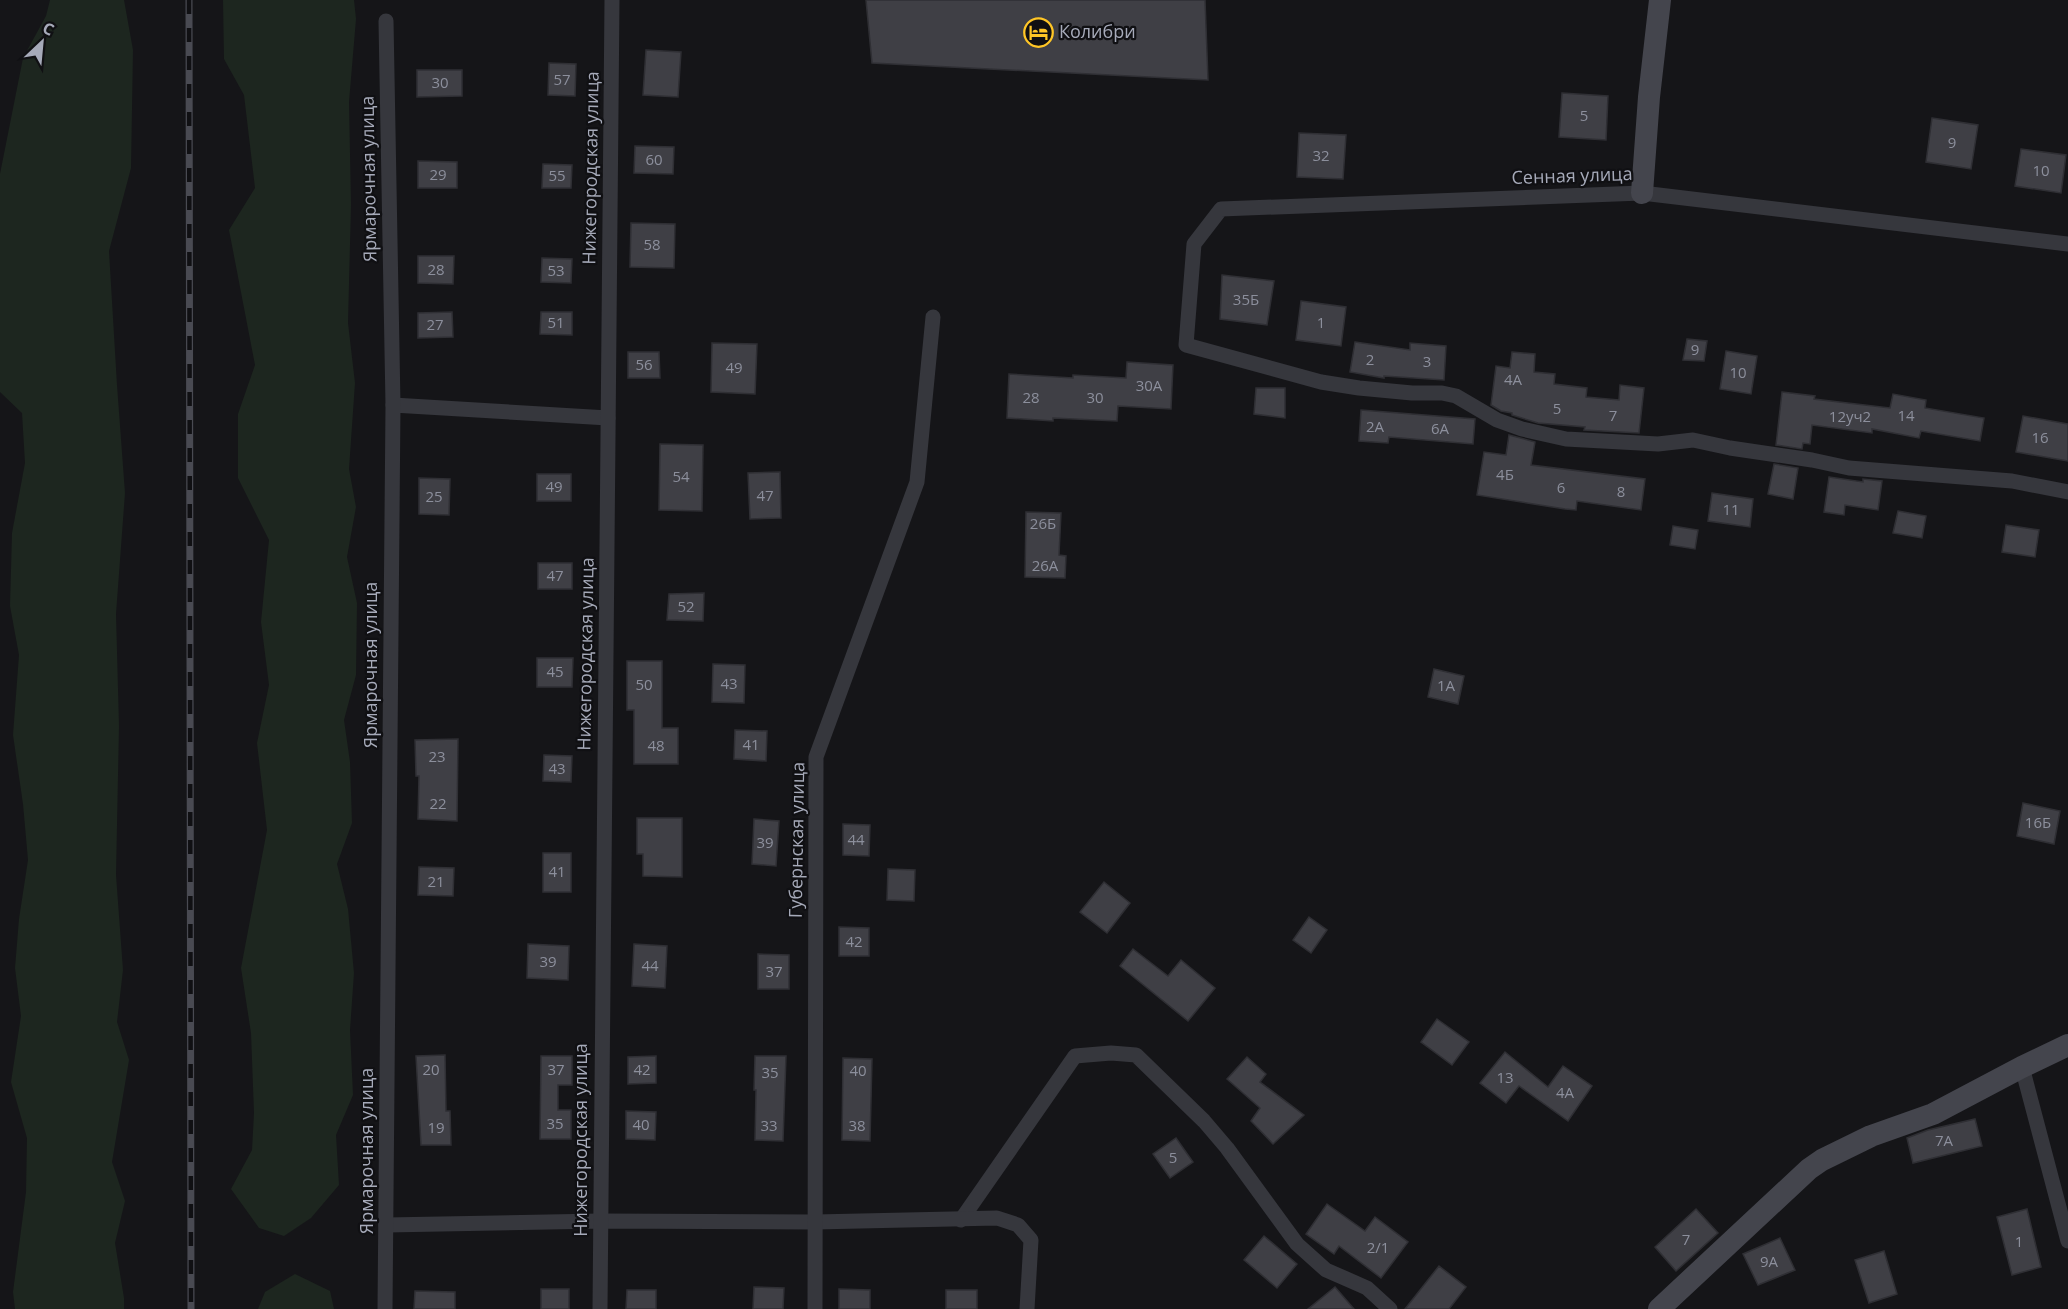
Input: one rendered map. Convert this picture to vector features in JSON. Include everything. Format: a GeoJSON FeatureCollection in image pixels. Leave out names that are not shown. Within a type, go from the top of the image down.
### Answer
{"type":"FeatureCollection","features":[{"type":"Feature","properties":{"kind":"street","name":"Нижегородская улица"},"geometry":{"type":"LineString","coordinates":[[600,1309],[612,0]]}},
{"type":"Feature","properties":{"kind":"street"},"geometry":{"type":"LineString","coordinates":[[1642,193],[1649,97],[1660,0]]}},
{"type":"Feature","properties":{"kind":"street","name":"Ярмарочная улица"},"geometry":{"type":"LineString","coordinates":[[385,1309],[393,405],[386,21]]}},
{"type":"Feature","properties":{"kind":"street","name":"Сенная улица"},"geometry":{"type":"LineString","coordinates":[[2068,244],[1642,193],[1221,208],[1194,243],[1186,345],[1321,382],[1359,388],[1412,393],[1442,393],[1456,396],[1497,420],[1522,429],[1566,439],[1658,444],[1693,440],[1849,468],[2012,481],[2068,492]]}},
{"type":"Feature","properties":{"kind":"street","name":"Губернская улица"},"geometry":{"type":"LineString","coordinates":[[815,1309],[816,757],[917,482],[933,317]]}},
{"type":"Feature","properties":{"kind":"street"},"geometry":{"type":"LineString","coordinates":[[393,405],[608,418]]}},
{"type":"Feature","properties":{"kind":"street"},"geometry":{"type":"LineString","coordinates":[[1659,1309],[1809,1169],[1822,1160],[1871,1136],[1933,1114],[2068,1045]]}},
{"type":"Feature","properties":{"kind":"street"},"geometry":{"type":"LineString","coordinates":[[961,1220],[1075,1056],[1111,1053],[1136,1055],[1204,1121],[1227,1148],[1296,1244],[1326,1270],[1367,1288],[1390,1309]]}},
{"type":"Feature","properties":{"kind":"street"},"geometry":{"type":"LineString","coordinates":[[2022,1067],[2068,1241]]}},
{"type":"Feature","properties":{"kind":"street"},"geometry":{"type":"LineString","coordinates":[[386,1225],[600,1221],[815,1222],[997,1218],[1018,1226],[1031,1240],[1027,1309]]}},
{"type":"Feature","properties":{"kind":"shaded area"},"geometry":{"type":"Polygon","coordinates":[[[50,0],[124,0],[133,50],[131,168],[109,251],[125,493],[116,614],[119,726],[116,875],[123,970],[117,1022],[129,1060],[112,1162],[125,1201],[115,1243],[124,1309],[15,1309],[13,1292],[26,1192],[27,1138],[11,1082],[21,1016],[15,968],[19,919],[28,860],[13,735],[19,655],[10,606],[12,533],[25,463],[22,413],[0,392],[0,174],[23,58],[46,16],[50,0]]]}},
{"type":"Feature","properties":{"kind":"shaded area"},"geometry":{"type":"Polygon","coordinates":[[[223,0],[354,0],[356,19],[349,102],[351,205],[348,323],[355,383],[349,469],[356,507],[347,557],[357,603],[356,675],[344,720],[350,762],[352,823],[337,864],[348,909],[354,973],[350,1030],[353,1095],[336,1135],[339,1185],[311,1218],[284,1236],[259,1228],[231,1189],[252,1150],[254,1113],[251,1033],[241,968],[267,830],[257,743],[269,685],[261,622],[269,540],[238,478],[238,414],[255,365],[229,230],[255,188],[244,95],[224,59],[223,0]]]}},
{"type":"Feature","properties":{"kind":"shaded area"},"geometry":{"type":"Polygon","coordinates":[[[295,1274],[330,1291],[334,1309],[258,1309],[265,1292],[295,1274]]]}},
{"type":"Feature","properties":{"kind":"building","name":"Колибри"},"geometry":{"type":"Polygon","coordinates":[[[866,0],[1205,0],[1208,80],[872,63],[866,0]]]}},
{"type":"Feature","properties":{"kind":"building"},"geometry":{"type":"Polygon","coordinates":[[[646,50],[681,52],[678,97],[643,95],[646,50]]]}},
{"type":"Feature","properties":{"kind":"building"},"geometry":{"type":"Polygon","coordinates":[[[549,63],[576,64],[575,96],[548,95],[549,63]]]}},
{"type":"Feature","properties":{"kind":"building"},"geometry":{"type":"Polygon","coordinates":[[[417,70],[462,70],[462,96],[417,97],[417,70]]]}},
{"type":"Feature","properties":{"kind":"building"},"geometry":{"type":"Polygon","coordinates":[[[1562,93],[1608,96],[1606,140],[1559,137],[1562,93]]]}},
{"type":"Feature","properties":{"kind":"building"},"geometry":{"type":"Polygon","coordinates":[[[1932,118],[1978,125],[1971,169],[1926,162],[1932,118]]]}},
{"type":"Feature","properties":{"kind":"building"},"geometry":{"type":"Polygon","coordinates":[[[1299,133],[1346,135],[1343,179],[1297,177],[1299,133]]]}},
{"type":"Feature","properties":{"kind":"building"},"geometry":{"type":"Polygon","coordinates":[[[635,146],[674,147],[673,174],[634,173],[635,146]]]}},
{"type":"Feature","properties":{"kind":"building"},"geometry":{"type":"Polygon","coordinates":[[[2021,149],[2066,155],[2061,193],[2015,186],[2021,149]]]}},
{"type":"Feature","properties":{"kind":"building"},"geometry":{"type":"Polygon","coordinates":[[[418,161],[457,162],[457,188],[418,188],[418,161]]]}},
{"type":"Feature","properties":{"kind":"building"},"geometry":{"type":"Polygon","coordinates":[[[543,164],[572,165],[571,188],[542,188],[543,164]]]}},
{"type":"Feature","properties":{"kind":"building"},"geometry":{"type":"Polygon","coordinates":[[[631,223],[675,224],[674,268],[630,267],[631,223]]]}},
{"type":"Feature","properties":{"kind":"building"},"geometry":{"type":"Polygon","coordinates":[[[418,256],[454,256],[453,284],[418,283],[418,256]]]}},
{"type":"Feature","properties":{"kind":"building"},"geometry":{"type":"Polygon","coordinates":[[[542,258],[572,259],[571,283],[541,282],[542,258]]]}},
{"type":"Feature","properties":{"kind":"building"},"geometry":{"type":"Polygon","coordinates":[[[1222,275],[1274,281],[1267,325],[1220,319],[1222,275]]]}},
{"type":"Feature","properties":{"kind":"building"},"geometry":{"type":"Polygon","coordinates":[[[1301,301],[1346,307],[1341,346],[1296,340],[1301,301]]]}},
{"type":"Feature","properties":{"kind":"building"},"geometry":{"type":"Polygon","coordinates":[[[452,312],[453,337],[418,338],[418,313],[452,312]]]}},
{"type":"Feature","properties":{"kind":"building"},"geometry":{"type":"Polygon","coordinates":[[[541,312],[572,312],[572,335],[540,334],[541,312]]]}},
{"type":"Feature","properties":{"kind":"building"},"geometry":{"type":"Polygon","coordinates":[[[1687,339],[1707,341],[1704,361],[1683,360],[1687,339]]]}},
{"type":"Feature","properties":{"kind":"building"},"geometry":{"type":"Polygon","coordinates":[[[1355,342],[1410,350],[1410,343],[1446,346],[1444,380],[1384,376],[1384,378],[1350,372],[1355,342]]]}},
{"type":"Feature","properties":{"kind":"building"},"geometry":{"type":"Polygon","coordinates":[[[712,343],[757,344],[755,394],[711,392],[712,343]]]}},
{"type":"Feature","properties":{"kind":"building"},"geometry":{"type":"Polygon","coordinates":[[[1726,351],[1757,356],[1751,394],[1720,389],[1726,351]]]}},
{"type":"Feature","properties":{"kind":"building"},"geometry":{"type":"Polygon","coordinates":[[[628,352],[659,352],[660,378],[628,378],[628,352]]]}},
{"type":"Feature","properties":{"kind":"building"},"geometry":{"type":"Polygon","coordinates":[[[1512,352],[1535,354],[1534,372],[1555,374],[1554,384],[1587,388],[1586,397],[1619,400],[1620,385],[1644,388],[1639,433],[1584,430],[1585,427],[1538,423],[1501,411],[1491,405],[1496,366],[1510,368],[1512,352]]]}},
{"type":"Feature","properties":{"kind":"building"},"geometry":{"type":"Polygon","coordinates":[[[1127,362],[1173,365],[1171,409],[1118,406],[1117,421],[1007,418],[1009,374],[1073,378],[1073,375],[1126,378],[1127,362]]]}},
{"type":"Feature","properties":{"kind":"building"},"geometry":{"type":"Polygon","coordinates":[[[1256,388],[1285,388],[1285,418],[1254,414],[1256,388]]]}},
{"type":"Feature","properties":{"kind":"building"},"geometry":{"type":"Polygon","coordinates":[[[1782,392],[1815,396],[1814,399],[1890,408],[1893,394],[1926,400],[1925,408],[1984,418],[1980,441],[1921,431],[1919,438],[1872,429],[1872,433],[1812,425],[1810,444],[1803,443],[1802,449],[1776,445],[1782,392]]]}},
{"type":"Feature","properties":{"kind":"building"},"geometry":{"type":"Polygon","coordinates":[[[1361,410],[1475,419],[1473,444],[1389,437],[1388,443],[1359,441],[1361,410]]]}},
{"type":"Feature","properties":{"kind":"building"},"geometry":{"type":"Polygon","coordinates":[[[2023,416],[2068,424],[2068,461],[2016,452],[2023,416]]]}},
{"type":"Feature","properties":{"kind":"building"},"geometry":{"type":"Polygon","coordinates":[[[1509,435],[1535,442],[1531,465],[1645,479],[1641,510],[1577,501],[1576,510],[1565,509],[1477,495],[1484,452],[1506,455],[1509,435]]]}},
{"type":"Feature","properties":{"kind":"building"},"geometry":{"type":"Polygon","coordinates":[[[660,444],[703,445],[702,511],[659,510],[660,444]]]}},
{"type":"Feature","properties":{"kind":"building"},"geometry":{"type":"Polygon","coordinates":[[[1774,464],[1798,468],[1793,499],[1768,494],[1774,464]]]}},
{"type":"Feature","properties":{"kind":"building"},"geometry":{"type":"Polygon","coordinates":[[[780,472],[781,518],[750,519],[748,473],[780,472]]]}},
{"type":"Feature","properties":{"kind":"building"},"geometry":{"type":"Polygon","coordinates":[[[537,474],[571,474],[571,501],[537,501],[537,474]]]}},
{"type":"Feature","properties":{"kind":"building"},"geometry":{"type":"Polygon","coordinates":[[[1829,477],[1863,482],[1863,479],[1882,481],[1878,510],[1845,505],[1844,515],[1824,512],[1829,477]]]}},
{"type":"Feature","properties":{"kind":"building"},"geometry":{"type":"Polygon","coordinates":[[[419,478],[450,479],[449,515],[419,514],[419,478]]]}},
{"type":"Feature","properties":{"kind":"building"},"geometry":{"type":"Polygon","coordinates":[[[1712,493],[1753,499],[1750,527],[1708,521],[1712,493]]]}},
{"type":"Feature","properties":{"kind":"building"},"geometry":{"type":"Polygon","coordinates":[[[1898,511],[1926,516],[1922,538],[1893,533],[1898,511]]]}},
{"type":"Feature","properties":{"kind":"building"},"geometry":{"type":"Polygon","coordinates":[[[1026,512],[1061,513],[1059,555],[1066,556],[1065,578],[1025,577],[1026,512]]]}},
{"type":"Feature","properties":{"kind":"building"},"geometry":{"type":"Polygon","coordinates":[[[2006,525],[2039,530],[2035,557],[2002,552],[2006,525]]]}},
{"type":"Feature","properties":{"kind":"building"},"geometry":{"type":"Polygon","coordinates":[[[1673,526],[1698,530],[1695,549],[1670,545],[1673,526]]]}},
{"type":"Feature","properties":{"kind":"building"},"geometry":{"type":"Polygon","coordinates":[[[538,563],[572,563],[572,589],[538,589],[538,563]]]}},
{"type":"Feature","properties":{"kind":"building"},"geometry":{"type":"Polygon","coordinates":[[[704,593],[703,621],[667,620],[669,594],[704,593]]]}},
{"type":"Feature","properties":{"kind":"building"},"geometry":{"type":"Polygon","coordinates":[[[537,658],[573,658],[572,687],[537,687],[537,658]]]}},
{"type":"Feature","properties":{"kind":"building"},"geometry":{"type":"Polygon","coordinates":[[[627,661],[662,661],[662,728],[678,728],[678,764],[634,764],[634,710],[627,710],[627,661]]]}},
{"type":"Feature","properties":{"kind":"building"},"geometry":{"type":"Polygon","coordinates":[[[713,664],[745,665],[744,703],[712,702],[713,664]]]}},
{"type":"Feature","properties":{"kind":"building"},"geometry":{"type":"Polygon","coordinates":[[[1434,669],[1464,676],[1458,704],[1428,697],[1434,669]]]}},
{"type":"Feature","properties":{"kind":"building"},"geometry":{"type":"Polygon","coordinates":[[[735,730],[767,731],[766,761],[734,759],[735,730]]]}},
{"type":"Feature","properties":{"kind":"building"},"geometry":{"type":"Polygon","coordinates":[[[458,739],[457,821],[418,819],[419,776],[416,776],[415,740],[458,739]]]}},
{"type":"Feature","properties":{"kind":"building"},"geometry":{"type":"Polygon","coordinates":[[[544,755],[572,756],[571,782],[543,781],[544,755]]]}},
{"type":"Feature","properties":{"kind":"building"},"geometry":{"type":"Polygon","coordinates":[[[2023,803],[2060,811],[2054,844],[2017,836],[2023,803]]]}},
{"type":"Feature","properties":{"kind":"building"},"geometry":{"type":"Polygon","coordinates":[[[637,818],[682,818],[682,877],[643,876],[643,854],[637,854],[637,818]]]}},
{"type":"Feature","properties":{"kind":"building"},"geometry":{"type":"Polygon","coordinates":[[[754,819],[779,821],[776,866],[752,864],[754,819]]]}},
{"type":"Feature","properties":{"kind":"building"},"geometry":{"type":"Polygon","coordinates":[[[843,824],[870,825],[869,856],[843,855],[843,824]]]}},
{"type":"Feature","properties":{"kind":"building"},"geometry":{"type":"Polygon","coordinates":[[[543,853],[571,853],[571,892],[543,892],[543,853]]]}},
{"type":"Feature","properties":{"kind":"building"},"geometry":{"type":"Polygon","coordinates":[[[419,867],[454,868],[453,896],[418,895],[419,867]]]}},
{"type":"Feature","properties":{"kind":"building"},"geometry":{"type":"Polygon","coordinates":[[[888,869],[915,870],[914,901],[887,900],[888,869]]]}},
{"type":"Feature","properties":{"kind":"building"},"geometry":{"type":"Polygon","coordinates":[[[1104,882],[1130,903],[1107,933],[1080,912],[1104,882]]]}},
{"type":"Feature","properties":{"kind":"building"},"geometry":{"type":"Polygon","coordinates":[[[1309,917],[1327,930],[1311,953],[1293,940],[1309,917]]]}},
{"type":"Feature","properties":{"kind":"building"},"geometry":{"type":"Polygon","coordinates":[[[839,927],[869,928],[869,956],[839,956],[839,927]]]}},
{"type":"Feature","properties":{"kind":"building"},"geometry":{"type":"Polygon","coordinates":[[[528,944],[569,946],[568,980],[527,978],[528,944]]]}},
{"type":"Feature","properties":{"kind":"building"},"geometry":{"type":"Polygon","coordinates":[[[634,944],[667,946],[665,988],[632,986],[634,944]]]}},
{"type":"Feature","properties":{"kind":"building"},"geometry":{"type":"Polygon","coordinates":[[[1133,949],[1168,976],[1181,960],[1215,988],[1188,1021],[1120,966],[1133,949]]]}},
{"type":"Feature","properties":{"kind":"building"},"geometry":{"type":"Polygon","coordinates":[[[758,954],[789,955],[789,989],[758,989],[758,954]]]}},
{"type":"Feature","properties":{"kind":"building"},"geometry":{"type":"Polygon","coordinates":[[[1437,1019],[1469,1042],[1452,1065],[1421,1042],[1437,1019]]]}},
{"type":"Feature","properties":{"kind":"building"},"geometry":{"type":"Polygon","coordinates":[[[1505,1052],[1548,1087],[1563,1066],[1592,1086],[1568,1121],[1519,1086],[1506,1103],[1480,1083],[1505,1052]]]}},
{"type":"Feature","properties":{"kind":"building"},"geometry":{"type":"Polygon","coordinates":[[[445,1055],[446,1111],[450,1111],[451,1145],[421,1145],[416,1056],[445,1055]]]}},
{"type":"Feature","properties":{"kind":"building"},"geometry":{"type":"Polygon","coordinates":[[[541,1056],[572,1056],[572,1085],[558,1085],[558,1110],[571,1110],[571,1139],[540,1139],[541,1056]]]}},
{"type":"Feature","properties":{"kind":"building"},"geometry":{"type":"Polygon","coordinates":[[[656,1056],[656,1083],[628,1084],[628,1057],[656,1056]]]}},
{"type":"Feature","properties":{"kind":"building"},"geometry":{"type":"Polygon","coordinates":[[[755,1056],[786,1056],[783,1141],[755,1140],[755,1056]]]}},
{"type":"Feature","properties":{"kind":"building"},"geometry":{"type":"Polygon","coordinates":[[[1247,1057],[1266,1074],[1260,1082],[1304,1115],[1273,1144],[1251,1121],[1260,1108],[1227,1079],[1247,1057]]]}},
{"type":"Feature","properties":{"kind":"building"},"geometry":{"type":"Polygon","coordinates":[[[843,1058],[872,1059],[870,1141],[842,1140],[843,1058]]]}},
{"type":"Feature","properties":{"kind":"building"},"geometry":{"type":"Polygon","coordinates":[[[626,1111],[656,1112],[655,1140],[626,1139],[626,1111]]]}},
{"type":"Feature","properties":{"kind":"building"},"geometry":{"type":"Polygon","coordinates":[[[1975,1119],[1982,1146],[1913,1163],[1907,1138],[1928,1130],[1975,1119]]]}},
{"type":"Feature","properties":{"kind":"building"},"geometry":{"type":"Polygon","coordinates":[[[1176,1138],[1193,1162],[1170,1178],[1153,1154],[1176,1138]]]}},
{"type":"Feature","properties":{"kind":"building"},"geometry":{"type":"Polygon","coordinates":[[[1327,1204],[1365,1231],[1375,1217],[1408,1242],[1381,1278],[1339,1246],[1334,1254],[1306,1234],[1327,1204]]]}},
{"type":"Feature","properties":{"kind":"building"},"geometry":{"type":"Polygon","coordinates":[[[1696,1209],[1718,1233],[1676,1271],[1655,1247],[1696,1209]]]}},
{"type":"Feature","properties":{"kind":"building"},"geometry":{"type":"Polygon","coordinates":[[[2027,1209],[2041,1267],[2012,1275],[1997,1217],[2027,1209]]]}},
{"type":"Feature","properties":{"kind":"building"},"geometry":{"type":"Polygon","coordinates":[[[1264,1236],[1297,1264],[1277,1288],[1244,1260],[1264,1236]]]}},
{"type":"Feature","properties":{"kind":"building"},"geometry":{"type":"Polygon","coordinates":[[[1780,1238],[1795,1270],[1758,1285],[1743,1254],[1780,1238]]]}},
{"type":"Feature","properties":{"kind":"building"},"geometry":{"type":"Polygon","coordinates":[[[1884,1251],[1897,1294],[1869,1303],[1855,1260],[1884,1251]]]}},
{"type":"Feature","properties":{"kind":"building"},"geometry":{"type":"Polygon","coordinates":[[[1439,1266],[1466,1287],[1449,1309],[1405,1309],[1439,1266]]]}},
{"type":"Feature","properties":{"kind":"building"},"geometry":{"type":"Polygon","coordinates":[[[754,1287],[784,1288],[783,1309],[753,1309],[754,1287]]]}},
{"type":"Feature","properties":{"kind":"building"},"geometry":{"type":"Polygon","coordinates":[[[1335,1287],[1354,1309],[1308,1309],[1335,1287]]]}},
{"type":"Feature","properties":{"kind":"building"},"geometry":{"type":"Polygon","coordinates":[[[541,1289],[569,1289],[569,1309],[541,1309],[541,1289]]]}},
{"type":"Feature","properties":{"kind":"building"},"geometry":{"type":"Polygon","coordinates":[[[839,1289],[870,1290],[870,1309],[839,1309],[839,1289]]]}},
{"type":"Feature","properties":{"kind":"building"},"geometry":{"type":"Polygon","coordinates":[[[627,1290],[656,1290],[656,1309],[626,1309],[627,1290]]]}},
{"type":"Feature","properties":{"kind":"building"},"geometry":{"type":"Polygon","coordinates":[[[946,1290],[977,1290],[977,1309],[946,1309],[946,1290]]]}},
{"type":"Feature","properties":{"kind":"building"},"geometry":{"type":"Polygon","coordinates":[[[415,1291],[455,1292],[455,1309],[414,1309],[415,1291]]]}},
{"type":"Feature","properties":{"kind":"railway"},"geometry":{"type":"LineString","coordinates":[[189,0],[191,1309]]}},
{"type":"Feature","properties":{"kind":"place","name":"Колибри"},"geometry":{"type":"Point","coordinates":[1038,32]}}]}
